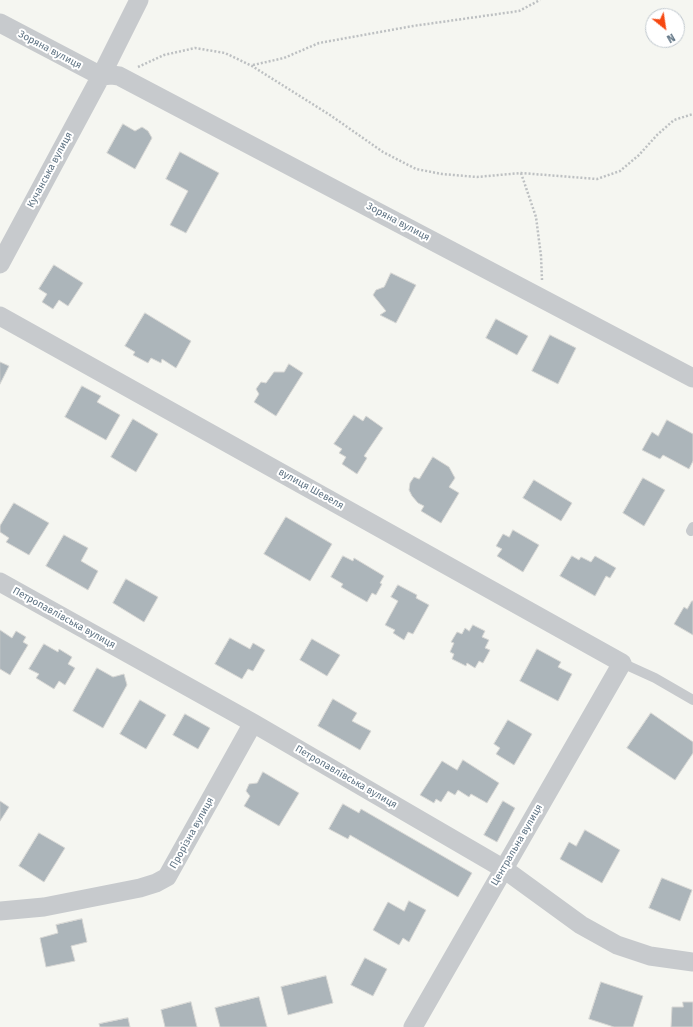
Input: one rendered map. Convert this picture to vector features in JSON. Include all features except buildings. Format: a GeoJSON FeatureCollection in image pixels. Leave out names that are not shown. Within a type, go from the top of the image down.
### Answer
{"type":"FeatureCollection","features":[{"type":"Feature","properties":{"kind":"street"},"geometry":{"type":"LineString","coordinates":[[110,76],[139,0]]}},
{"type":"Feature","properties":{"kind":"street","name":"Зоряна вулиця"},"geometry":{"type":"LineString","coordinates":[[0,23],[110,76],[374,210],[693,378]]}},
{"type":"Feature","properties":{"kind":"street","name":"Кучанська вулиця"},"geometry":{"type":"LineString","coordinates":[[0,264],[110,76]]}},
{"type":"Feature","properties":{"kind":"street","name":"вулиця Шевеля"},"geometry":{"type":"LineString","coordinates":[[0,316],[622,663]]}},
{"type":"Feature","properties":{"kind":"street","name":"Петропавлівська вулиця"},"geometry":{"type":"LineString","coordinates":[[0,582],[253,723],[504,869],[581,925],[616,945],[650,956],[693,962]]}},
{"type":"Feature","properties":{"kind":"street","name":"Центральна вулиця"},"geometry":{"type":"LineString","coordinates":[[413,1027],[622,663]]}},
{"type":"Feature","properties":{"kind":"street","name":"Прорізна вулиця"},"geometry":{"type":"LineString","coordinates":[[0,911],[44,907],[140,888],[156,883],[167,877],[253,723]]}},
{"type":"Feature","properties":{"kind":"lane"},"geometry":{"type":"LineString","coordinates":[[622,663],[655,678],[693,700]]}},
{"type":"Feature","properties":{"kind":"path"},"geometry":{"type":"LineString","coordinates":[[252,66],[284,58],[320,43],[413,26],[519,11],[540,0]]}},
{"type":"Feature","properties":{"kind":"path"},"geometry":{"type":"LineString","coordinates":[[110,76],[164,55],[195,48],[225,54],[252,66],[330,115],[383,152],[416,169],[442,174],[477,177],[521,173],[597,180],[620,171],[639,155],[657,135],[674,120],[693,114]]}},
{"type":"Feature","properties":{"kind":"path"},"geometry":{"type":"LineString","coordinates":[[521,173],[536,217],[541,256],[543,300]]}}]}
